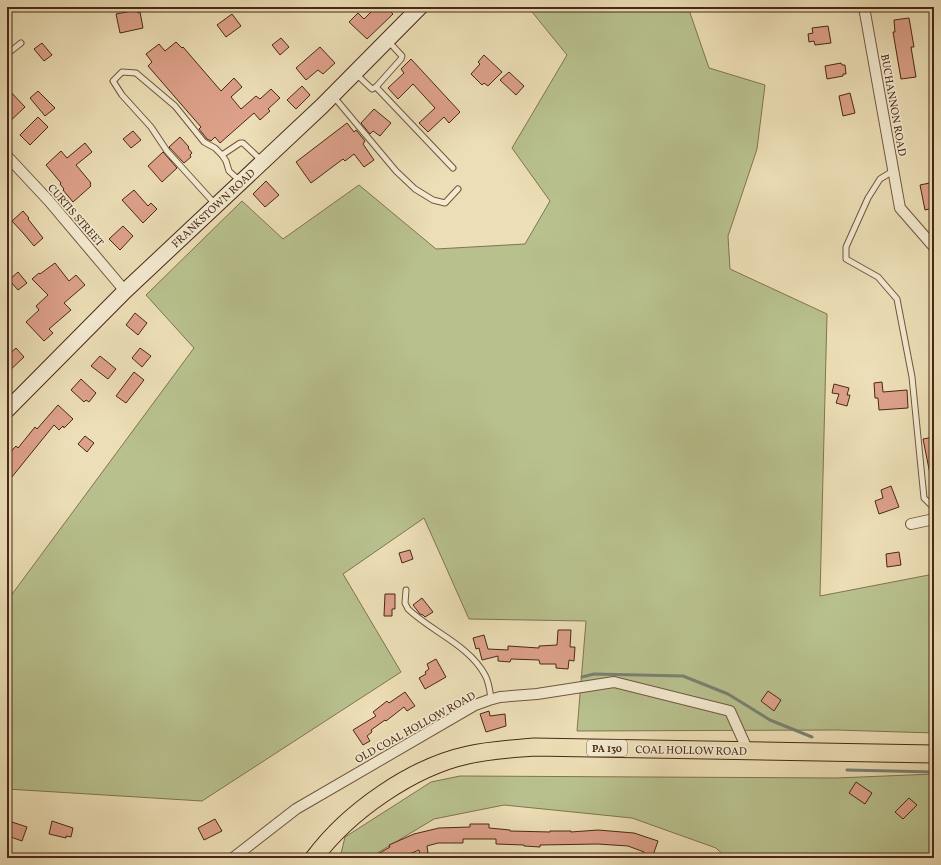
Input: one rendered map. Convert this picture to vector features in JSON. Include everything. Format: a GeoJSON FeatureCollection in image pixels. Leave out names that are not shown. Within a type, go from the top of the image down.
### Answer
{"type":"FeatureCollection","features":[{"type":"Feature","properties":{"kind":"main road","name":"FRANKSTOWN ROAD"},"geometry":{"type":"LineString","coordinates":[[7,410],[125,291],[322,106],[332,94],[420,7]]}},
{"type":"Feature","properties":{"kind":"main road","name":"COAL HOLLOW ROAD"},"geometry":{"type":"LineString","coordinates":[[314,858],[335,833],[383,794],[414,776],[441,763],[468,755],[534,747],[934,754]]}},
{"type":"Feature","properties":{"kind":"street","name":"BUCHANNON ROAD"},"geometry":{"type":"LineString","coordinates":[[864,7],[900,208],[934,247]]}},
{"type":"Feature","properties":{"kind":"street","name":"CURTIS STREET"},"geometry":{"type":"LineString","coordinates":[[7,156],[49,201],[125,291]]}},
{"type":"Feature","properties":{"kind":"street"},"geometry":{"type":"LineString","coordinates":[[911,524],[934,519]]}},
{"type":"Feature","properties":{"kind":"street","name":"OLD COAL HOLLOW ROAD"},"geometry":{"type":"LineString","coordinates":[[232,858],[296,809],[475,705],[491,699],[537,694],[614,682],[730,711],[748,751]]}},
{"type":"Feature","properties":{"kind":"lane"},"geometry":{"type":"LineString","coordinates":[[354,73],[372,89],[376,87],[402,56],[387,40]]}},
{"type":"Feature","properties":{"kind":"lane"},"geometry":{"type":"LineString","coordinates":[[7,54],[21,43]]}},
{"type":"Feature","properties":{"kind":"lane"},"geometry":{"type":"LineString","coordinates":[[216,205],[166,151],[151,127],[122,96],[113,81],[122,72],[136,73],[175,106],[204,142],[215,148],[222,155],[226,161],[229,171],[241,182]]}},
{"type":"Feature","properties":{"kind":"lane"},"geometry":{"type":"LineString","coordinates":[[376,87],[453,168]]}},
{"type":"Feature","properties":{"kind":"lane"},"geometry":{"type":"LineString","coordinates":[[332,94],[396,171],[415,189],[433,200],[445,203],[458,189]]}},
{"type":"Feature","properties":{"kind":"lane"},"geometry":{"type":"LineString","coordinates":[[222,155],[240,143],[245,143],[263,161]]}},
{"type":"Feature","properties":{"kind":"lane"},"geometry":{"type":"LineString","coordinates":[[893,171],[880,179],[868,198],[846,247],[846,259],[878,277],[897,299],[912,377],[924,498],[934,508]]}},
{"type":"Feature","properties":{"kind":"lane"},"geometry":{"type":"LineString","coordinates":[[406,590],[405,603],[408,609],[471,657],[481,670],[488,684],[491,699]]}},
{"type":"Feature","properties":{"kind":"green space"},"geometry":{"type":"Polygon","coordinates":[[[528,7],[688,7],[709,68],[765,85],[757,149],[728,236],[730,269],[827,314],[820,596],[934,574],[934,733],[837,730],[577,731],[586,621],[469,619],[424,518],[343,574],[401,672],[202,801],[7,789],[7,601],[194,348],[146,295],[242,201],[283,239],[359,185],[436,249],[525,244],[550,201],[512,148],[567,55],[528,7]]]}},
{"type":"Feature","properties":{"kind":"green space"},"geometry":{"type":"Polygon","coordinates":[[[934,774],[934,858],[726,858],[716,848],[632,818],[504,805],[434,819],[369,858],[340,858],[345,837],[431,782],[460,776],[836,778],[934,774]]]}},
{"type":"Feature","properties":{"kind":"building"},"geometry":{"type":"Polygon","coordinates":[[[376,7],[386,7],[393,14],[367,39],[349,22],[358,13],[364,19],[376,7]]]}},
{"type":"Feature","properties":{"kind":"building"},"geometry":{"type":"Polygon","coordinates":[[[137,10],[138,13],[140,12],[143,28],[120,33],[116,14],[137,10]]]}},
{"type":"Feature","properties":{"kind":"building"},"geometry":{"type":"Polygon","coordinates":[[[232,14],[241,26],[226,37],[217,25],[232,14]]]}},
{"type":"Feature","properties":{"kind":"building"},"geometry":{"type":"Polygon","coordinates":[[[909,18],[914,47],[911,47],[916,77],[901,79],[893,32],[895,32],[894,20],[909,18]]]}},
{"type":"Feature","properties":{"kind":"building"},"geometry":{"type":"Polygon","coordinates":[[[828,26],[831,43],[815,45],[814,41],[809,42],[808,34],[813,33],[812,28],[828,26]]]}},
{"type":"Feature","properties":{"kind":"building"},"geometry":{"type":"Polygon","coordinates":[[[281,38],[289,47],[280,55],[272,45],[281,38]]]}},
{"type":"Feature","properties":{"kind":"building"},"geometry":{"type":"Polygon","coordinates":[[[176,42],[182,48],[183,47],[221,91],[234,78],[242,87],[231,97],[241,109],[256,96],[260,99],[271,89],[280,98],[268,109],[270,111],[260,120],[254,113],[220,143],[215,137],[211,141],[207,139],[199,129],[201,127],[148,66],[152,62],[146,54],[159,44],[165,51],[176,42]]]}},
{"type":"Feature","properties":{"kind":"building"},"geometry":{"type":"Polygon","coordinates":[[[42,43],[52,55],[44,61],[34,49],[42,43]]]}},
{"type":"Feature","properties":{"kind":"building"},"geometry":{"type":"Polygon","coordinates":[[[320,47],[335,63],[323,74],[318,70],[306,80],[296,68],[320,47]]]}},
{"type":"Feature","properties":{"kind":"building"},"geometry":{"type":"Polygon","coordinates":[[[484,55],[502,72],[488,86],[484,83],[482,85],[471,74],[480,64],[478,62],[484,55]]]}},
{"type":"Feature","properties":{"kind":"building"},"geometry":{"type":"Polygon","coordinates":[[[411,59],[460,112],[449,123],[444,117],[428,132],[419,123],[435,108],[413,84],[398,99],[388,88],[404,73],[401,69],[411,59]]]}},
{"type":"Feature","properties":{"kind":"building"},"geometry":{"type":"Polygon","coordinates":[[[841,63],[842,65],[845,65],[846,74],[827,79],[825,66],[841,63]]]}},
{"type":"Feature","properties":{"kind":"building"},"geometry":{"type":"Polygon","coordinates":[[[509,72],[524,86],[516,95],[500,80],[509,72]]]}},
{"type":"Feature","properties":{"kind":"building"},"geometry":{"type":"Polygon","coordinates":[[[302,86],[310,95],[296,109],[287,100],[302,86]]]}},
{"type":"Feature","properties":{"kind":"building"},"geometry":{"type":"Polygon","coordinates":[[[7,88],[25,107],[7,124],[7,88]]]}},
{"type":"Feature","properties":{"kind":"building"},"geometry":{"type":"Polygon","coordinates":[[[38,91],[55,108],[45,116],[30,98],[38,91]]]}},
{"type":"Feature","properties":{"kind":"building"},"geometry":{"type":"Polygon","coordinates":[[[850,93],[855,113],[843,116],[839,96],[850,93]]]}},
{"type":"Feature","properties":{"kind":"building"},"geometry":{"type":"Polygon","coordinates":[[[374,109],[391,123],[380,136],[373,131],[370,134],[361,123],[374,109]]]}},
{"type":"Feature","properties":{"kind":"building"},"geometry":{"type":"Polygon","coordinates":[[[38,117],[48,127],[30,145],[20,135],[38,117]]]}},
{"type":"Feature","properties":{"kind":"building"},"geometry":{"type":"Polygon","coordinates":[[[347,123],[354,132],[356,130],[365,141],[363,144],[374,160],[364,167],[354,154],[345,161],[343,159],[311,183],[296,162],[347,123]]]}},
{"type":"Feature","properties":{"kind":"building"},"geometry":{"type":"Polygon","coordinates":[[[133,131],[141,140],[131,148],[123,139],[133,131]]]}},
{"type":"Feature","properties":{"kind":"building"},"geometry":{"type":"Polygon","coordinates":[[[180,137],[192,153],[190,155],[191,157],[184,163],[169,147],[180,137]]]}},
{"type":"Feature","properties":{"kind":"building"},"geometry":{"type":"Polygon","coordinates":[[[85,143],[92,152],[76,165],[91,183],[91,186],[73,202],[63,190],[64,189],[60,184],[61,183],[46,165],[61,151],[67,158],[85,143]]]}},
{"type":"Feature","properties":{"kind":"building"},"geometry":{"type":"Polygon","coordinates":[[[163,152],[177,168],[162,182],[148,166],[163,152]]]}},
{"type":"Feature","properties":{"kind":"building"},"geometry":{"type":"Polygon","coordinates":[[[266,181],[279,195],[265,207],[253,194],[266,181]]]}},
{"type":"Feature","properties":{"kind":"building"},"geometry":{"type":"Polygon","coordinates":[[[934,182],[934,208],[925,210],[920,185],[934,182]]]}},
{"type":"Feature","properties":{"kind":"building"},"geometry":{"type":"Polygon","coordinates":[[[134,190],[148,206],[151,203],[157,209],[143,223],[122,200],[134,190]]]}},
{"type":"Feature","properties":{"kind":"building"},"geometry":{"type":"Polygon","coordinates":[[[23,211],[43,238],[34,246],[12,221],[23,211]]]}},
{"type":"Feature","properties":{"kind":"building"},"geometry":{"type":"Polygon","coordinates":[[[123,226],[133,236],[120,250],[109,239],[123,226]]]}},
{"type":"Feature","properties":{"kind":"building"},"geometry":{"type":"Polygon","coordinates":[[[55,263],[69,281],[76,275],[85,285],[64,303],[71,310],[49,329],[53,333],[44,341],[26,322],[39,310],[36,306],[48,295],[32,279],[55,263]]]}},
{"type":"Feature","properties":{"kind":"building"},"geometry":{"type":"Polygon","coordinates":[[[18,272],[27,283],[18,290],[9,280],[18,272]]]}},
{"type":"Feature","properties":{"kind":"building"},"geometry":{"type":"Polygon","coordinates":[[[135,313],[147,323],[138,335],[126,325],[135,313]]]}},
{"type":"Feature","properties":{"kind":"building"},"geometry":{"type":"Polygon","coordinates":[[[16,348],[24,357],[7,373],[7,356],[16,348]]]}},
{"type":"Feature","properties":{"kind":"building"},"geometry":{"type":"Polygon","coordinates":[[[140,348],[151,356],[142,367],[132,358],[140,348]]]}},
{"type":"Feature","properties":{"kind":"building"},"geometry":{"type":"Polygon","coordinates":[[[100,356],[116,369],[108,379],[91,366],[100,356]]]}},
{"type":"Feature","properties":{"kind":"building"},"geometry":{"type":"Polygon","coordinates":[[[134,372],[144,380],[126,403],[116,396],[134,372]]]}},
{"type":"Feature","properties":{"kind":"building"},"geometry":{"type":"Polygon","coordinates":[[[81,379],[96,393],[89,402],[86,400],[84,402],[71,390],[81,379]]]}},
{"type":"Feature","properties":{"kind":"building"},"geometry":{"type":"Polygon","coordinates":[[[882,382],[883,392],[907,390],[908,408],[879,410],[878,398],[875,398],[874,383],[882,382]]]}},
{"type":"Feature","properties":{"kind":"building"},"geometry":{"type":"Polygon","coordinates":[[[834,384],[849,388],[847,395],[850,395],[847,406],[836,403],[839,394],[832,393],[834,384]]]}},
{"type":"Feature","properties":{"kind":"building"},"geometry":{"type":"Polygon","coordinates":[[[58,405],[73,419],[64,428],[63,426],[59,430],[54,425],[7,483],[7,456],[16,446],[18,448],[35,427],[37,429],[58,405]]]}},
{"type":"Feature","properties":{"kind":"building"},"geometry":{"type":"Polygon","coordinates":[[[85,436],[94,443],[87,452],[78,444],[85,436]]]}},
{"type":"Feature","properties":{"kind":"building"},"geometry":{"type":"Polygon","coordinates":[[[934,437],[934,474],[930,474],[923,439],[934,437]]]}},
{"type":"Feature","properties":{"kind":"building"},"geometry":{"type":"Polygon","coordinates":[[[891,486],[899,507],[879,514],[875,501],[883,498],[881,490],[891,486]]]}},
{"type":"Feature","properties":{"kind":"building"},"geometry":{"type":"Polygon","coordinates":[[[410,550],[413,559],[402,563],[399,553],[410,550]]]}},
{"type":"Feature","properties":{"kind":"building"},"geometry":{"type":"Polygon","coordinates":[[[899,552],[901,565],[887,567],[886,554],[899,552]]]}},
{"type":"Feature","properties":{"kind":"building"},"geometry":{"type":"Polygon","coordinates":[[[385,594],[395,594],[395,609],[392,609],[392,616],[384,616],[385,594]]]}},
{"type":"Feature","properties":{"kind":"building"},"geometry":{"type":"Polygon","coordinates":[[[422,598],[433,612],[425,617],[420,614],[413,605],[422,598]]]}},
{"type":"Feature","properties":{"kind":"building"},"geometry":{"type":"Polygon","coordinates":[[[558,630],[571,630],[570,647],[575,647],[574,661],[569,660],[568,669],[556,668],[556,664],[540,664],[539,660],[511,659],[510,662],[498,661],[498,656],[482,660],[479,648],[476,649],[473,638],[484,635],[488,649],[508,650],[508,646],[539,648],[539,646],[557,645],[558,630]]]}},
{"type":"Feature","properties":{"kind":"building"},"geometry":{"type":"Polygon","coordinates":[[[436,659],[446,677],[425,689],[419,678],[426,674],[425,672],[429,669],[427,664],[436,659]]]}},
{"type":"Feature","properties":{"kind":"building"},"geometry":{"type":"Polygon","coordinates":[[[768,691],[781,700],[774,711],[761,701],[768,691]]]}},
{"type":"Feature","properties":{"kind":"building"},"geometry":{"type":"Polygon","coordinates":[[[405,692],[415,706],[407,711],[404,707],[371,730],[372,732],[367,736],[370,741],[363,745],[353,730],[376,716],[373,712],[387,701],[389,703],[405,692]]]}},
{"type":"Feature","properties":{"kind":"building"},"geometry":{"type":"Polygon","coordinates":[[[489,711],[490,716],[505,714],[506,726],[486,732],[480,714],[489,711]]]}},
{"type":"Feature","properties":{"kind":"building"},"geometry":{"type":"Polygon","coordinates":[[[856,782],[872,793],[865,804],[849,793],[856,782]]]}},
{"type":"Feature","properties":{"kind":"building"},"geometry":{"type":"Polygon","coordinates":[[[909,798],[917,805],[903,819],[895,812],[909,798]]]}},
{"type":"Feature","properties":{"kind":"building"},"geometry":{"type":"Polygon","coordinates":[[[215,819],[222,831],[204,840],[198,828],[215,819]]]}},
{"type":"Feature","properties":{"kind":"building"},"geometry":{"type":"Polygon","coordinates":[[[52,821],[73,828],[71,837],[66,836],[66,838],[49,834],[52,821]]]}},
{"type":"Feature","properties":{"kind":"building"},"geometry":{"type":"Polygon","coordinates":[[[12,822],[27,827],[22,841],[8,836],[12,822]]]}},
{"type":"Feature","properties":{"kind":"building"},"geometry":{"type":"Polygon","coordinates":[[[470,824],[489,824],[489,828],[510,831],[571,832],[598,830],[634,833],[658,841],[652,858],[643,856],[644,852],[628,846],[598,844],[540,845],[540,847],[496,844],[496,839],[463,839],[463,843],[438,843],[427,846],[428,853],[420,855],[419,850],[400,858],[371,858],[390,847],[389,845],[414,834],[439,828],[470,827],[470,824]]]}},
{"type":"Feature","properties":{"kind":"waterway"},"geometry":{"type":"LineString","coordinates":[[582,677],[594,674],[683,676],[728,694],[770,720],[812,737]]}},
{"type":"Feature","properties":{"kind":"waterway"},"geometry":{"type":"LineString","coordinates":[[847,770],[934,772]]}}]}
